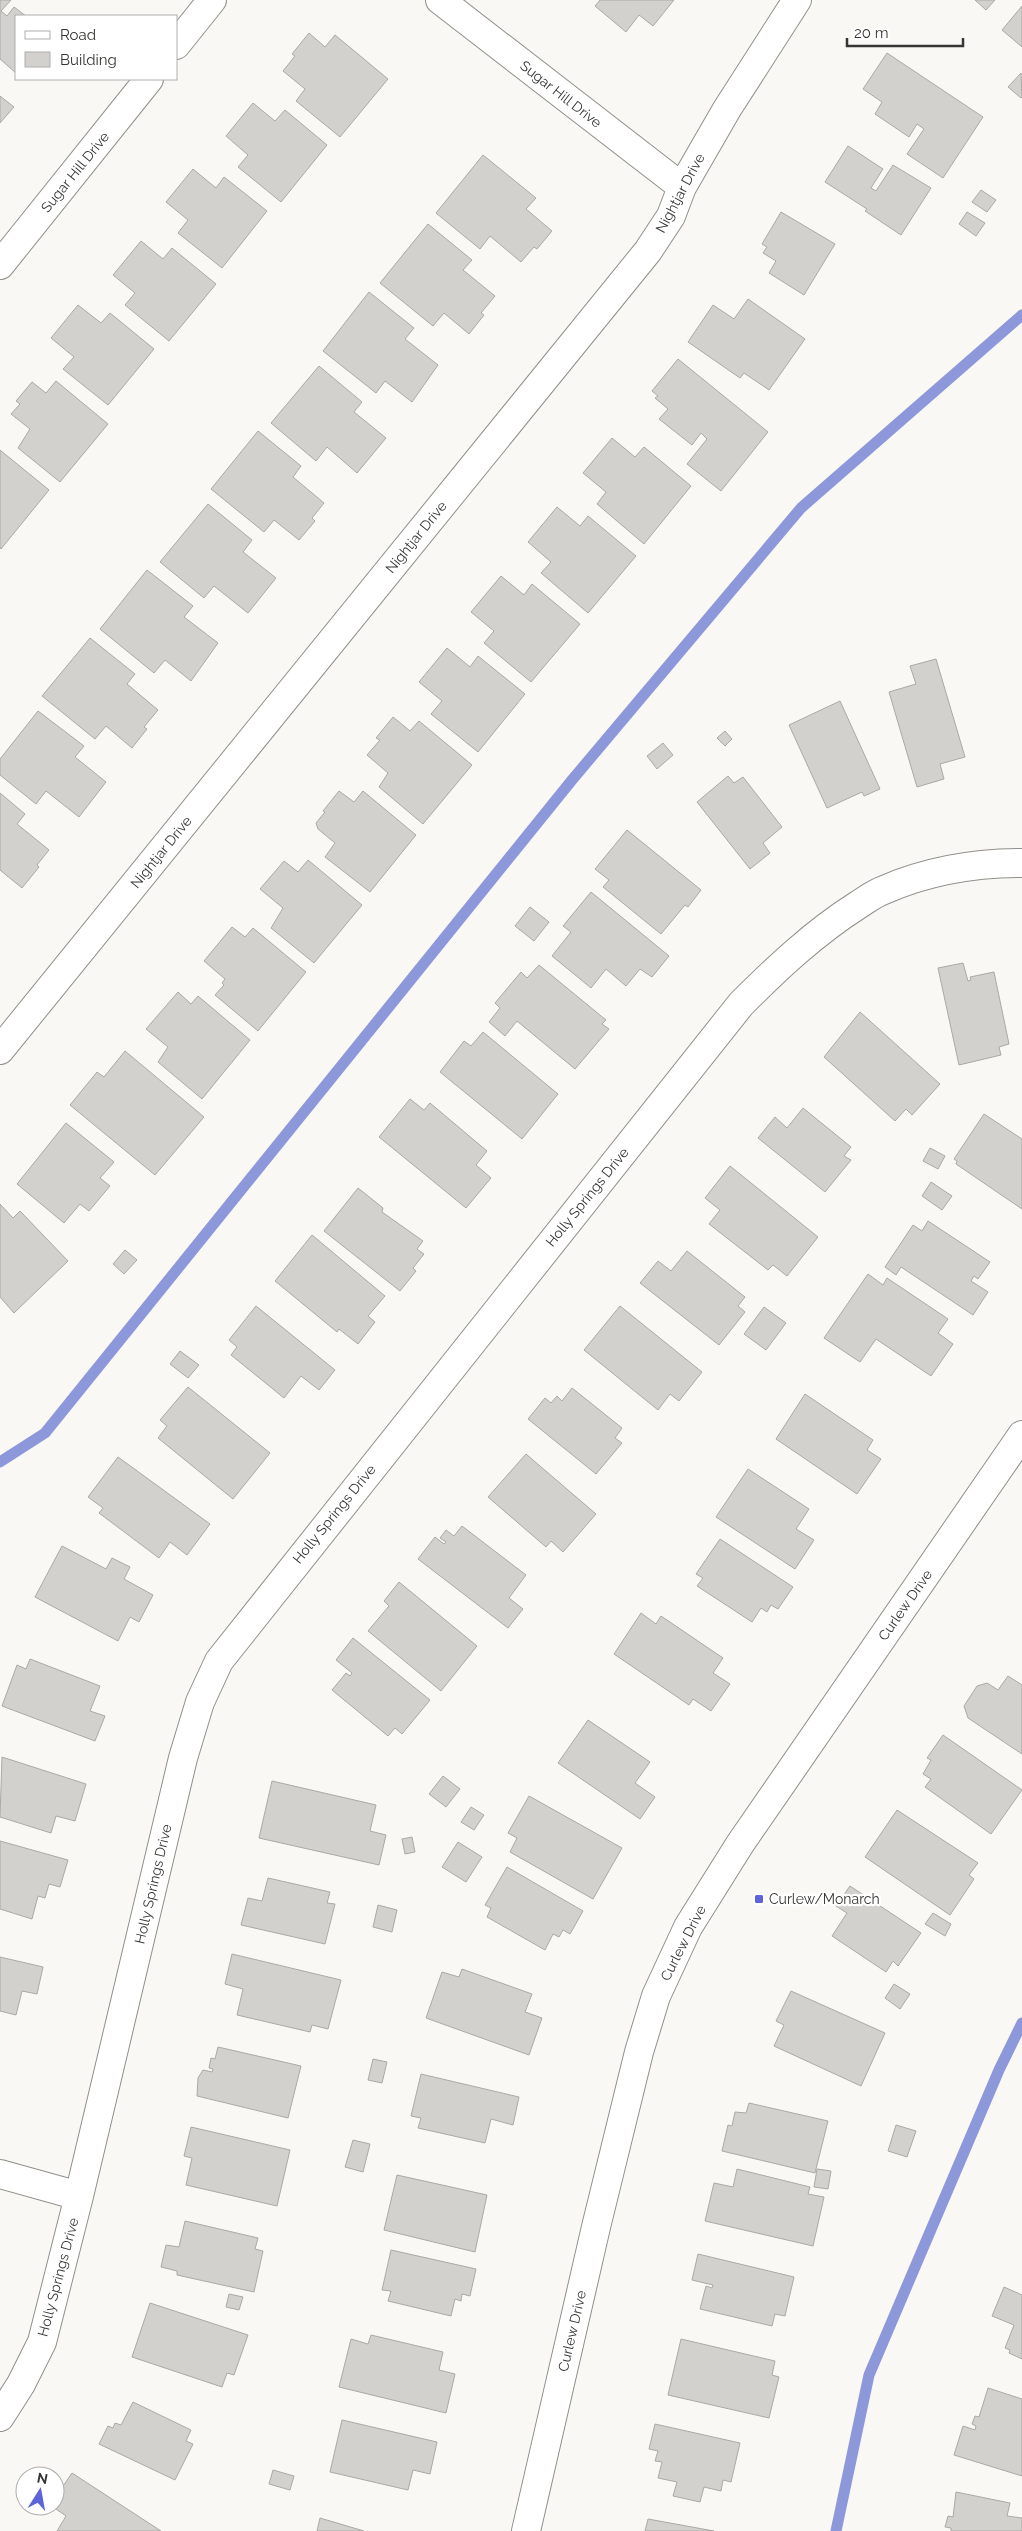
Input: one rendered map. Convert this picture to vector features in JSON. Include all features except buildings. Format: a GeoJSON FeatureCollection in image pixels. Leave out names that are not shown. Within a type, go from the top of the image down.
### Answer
{"type":"FeatureCollection","features":[{"type":"Feature","properties":{"kind":"street"},"geometry":{"type":"LineString","coordinates":[[178,42],[212,0]]}},
{"type":"Feature","properties":{"kind":"street","name":"Sugar Hill Drive"},"geometry":{"type":"LineString","coordinates":[[440,0],[682,187]]}},
{"type":"Feature","properties":{"kind":"street","name":"Nightjar Drive"},"geometry":{"type":"LineString","coordinates":[[0,1050],[648,251],[671,216],[682,187],[727,109],[797,0]]}},
{"type":"Feature","properties":{"kind":"street","name":"Sugar Hill Drive"},"geometry":{"type":"LineString","coordinates":[[0,265],[148,80]]}},
{"type":"Feature","properties":{"kind":"street","name":"Holly Springs Drive"},"geometry":{"type":"LineString","coordinates":[[0,2417],[21,2384],[42,2342],[79,2196],[182,1758],[200,1702],[219,1661],[741,1004],[775,970],[827,924],[883,890],[939,872],[993,863],[1022,863]]}},
{"type":"Feature","properties":{"kind":"street","name":"Curlew Drive"},"geometry":{"type":"LineString","coordinates":[[526,2531],[639,2052],[660,1988],[688,1928],[740,1844],[1022,1435]]}},
{"type":"Feature","properties":{"kind":"street"},"geometry":{"type":"LineString","coordinates":[[0,2174],[79,2196]]}},
{"type":"Feature","properties":{"kind":"waterway"},"geometry":{"type":"LineString","coordinates":[[0,1462],[45,1433],[572,780],[801,508],[1022,315]]}},
{"type":"Feature","properties":{"kind":"waterway"},"geometry":{"type":"LineString","coordinates":[[836,2531],[869,2375],[999,2070],[1022,2023]]}},
{"type":"Feature","properties":{"kind":"place","name":"Curlew/Monarch"},"geometry":{"type":"Point","coordinates":[759,1899]}}]}
